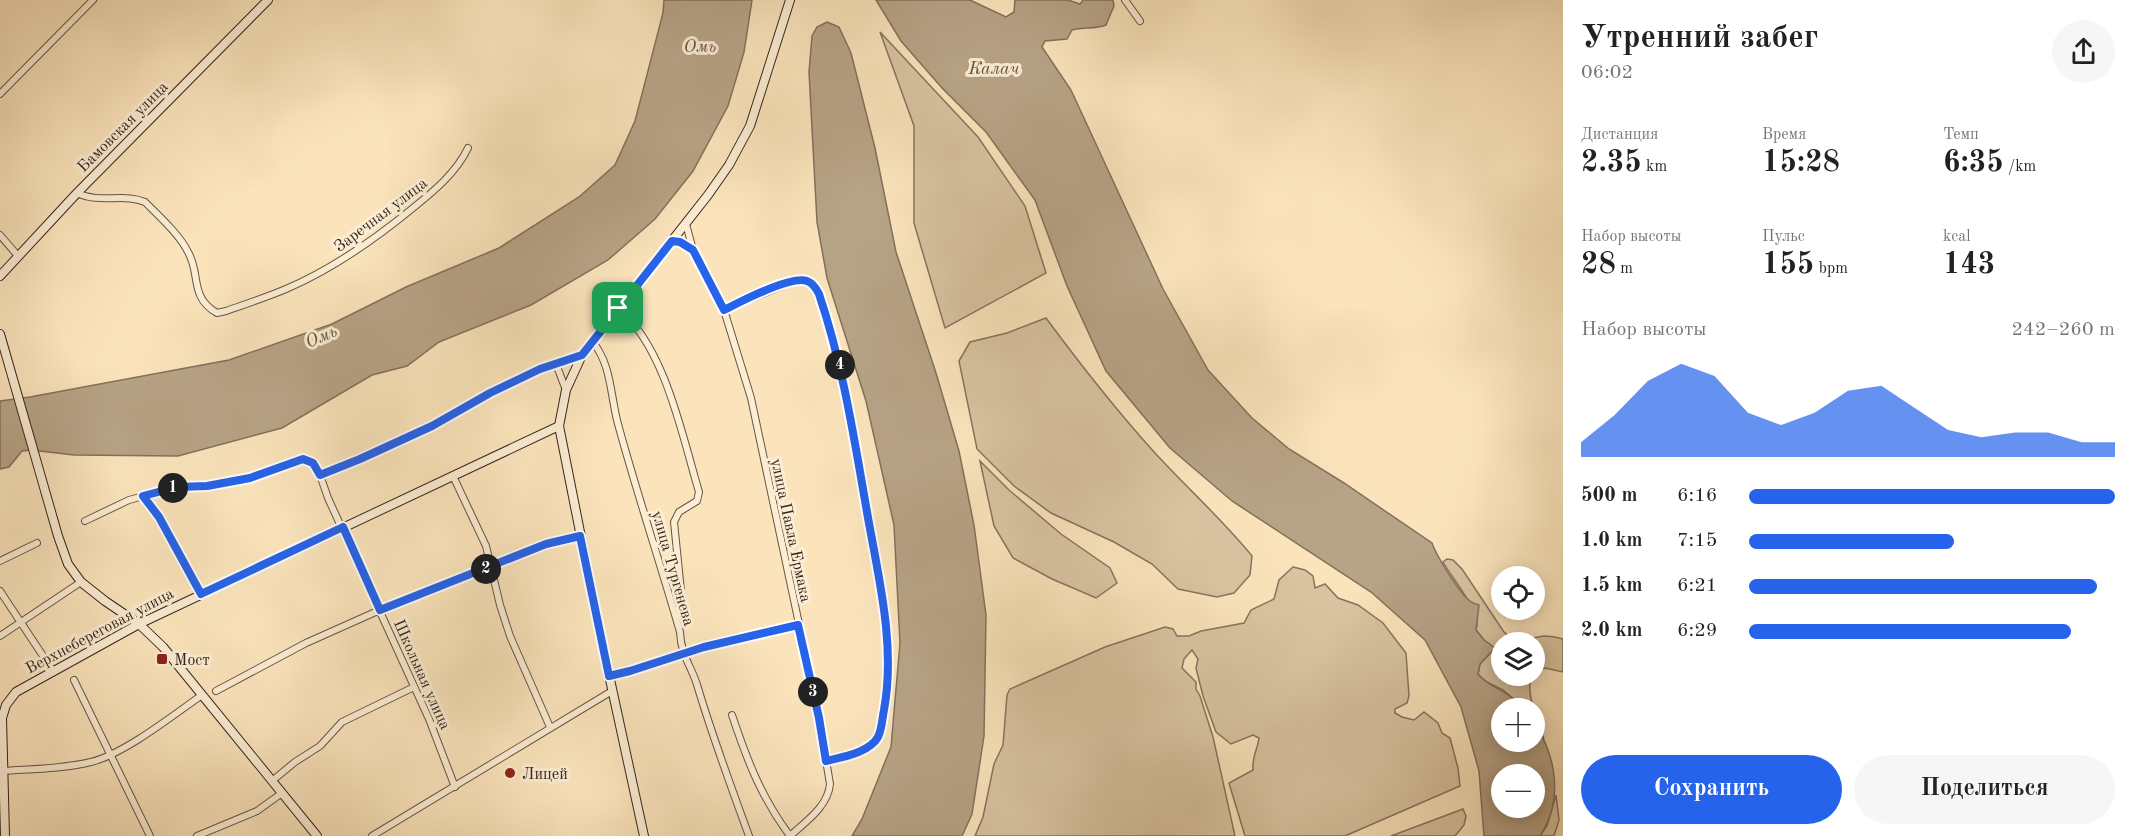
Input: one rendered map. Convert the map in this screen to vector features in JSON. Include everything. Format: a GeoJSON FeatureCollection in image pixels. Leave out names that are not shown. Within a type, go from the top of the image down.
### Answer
{"type":"FeatureCollection","features":[{"type":"Feature","properties":{"kind":"street"},"geometry":{"type":"LineString","coordinates":[[0,94],[93,0]]}},
{"type":"Feature","properties":{"kind":"street","name":"Бамовская улица"},"geometry":{"type":"LineString","coordinates":[[0,276],[77,193],[268,0]]}},
{"type":"Feature","properties":{"kind":"street"},"geometry":{"type":"LineString","coordinates":[[644,836],[580,536],[560,426],[566,390],[582,355],[592,341],[686,224],[742,144],[750,126],[790,0]]}},
{"type":"Feature","properties":{"kind":"street"},"geometry":{"type":"LineString","coordinates":[[1125,0],[1140,21]]}},
{"type":"Feature","properties":{"kind":"street","name":"Заречная улица"},"geometry":{"type":"LineString","coordinates":[[77,193],[93,199],[137,199],[145,202],[189,253],[196,288],[203,302],[217,313],[286,289],[348,257],[441,185],[468,148]]}},
{"type":"Feature","properties":{"kind":"street","name":"улица Павла Ермака"},"geometry":{"type":"LineString","coordinates":[[686,224],[693,250],[724,310],[750,398],[819,718],[830,784],[826,799],[790,836]]}},
{"type":"Feature","properties":{"kind":"street"},"geometry":{"type":"LineString","coordinates":[[0,235],[18,256]]}},
{"type":"Feature","properties":{"kind":"street"},"geometry":{"type":"LineString","coordinates":[[672,241],[680,242],[693,250]]}},
{"type":"Feature","properties":{"kind":"street"},"geometry":{"type":"LineString","coordinates":[[724,310],[791,282],[802,280],[811,283],[819,294],[842,372],[882,594],[888,674],[880,734],[876,740],[862,750],[826,761]]}},
{"type":"Feature","properties":{"kind":"street"},"geometry":{"type":"LineString","coordinates":[[618,308],[637,328],[661,367],[699,492],[697,501],[679,512],[674,522],[681,591],[677,620]]}},
{"type":"Feature","properties":{"kind":"street"},"geometry":{"type":"LineString","coordinates":[[0,334],[64,556],[81,582],[139,624],[163,647],[317,836]]}},
{"type":"Feature","properties":{"kind":"street","name":"улица Тургенева"},"geometry":{"type":"LineString","coordinates":[[592,341],[604,358],[608,369],[618,424],[677,620],[681,648],[698,686],[707,721],[749,836]]}},
{"type":"Feature","properties":{"kind":"street"},"geometry":{"type":"LineString","coordinates":[[85,521],[112,507],[143,496],[177,487],[207,486],[250,478],[303,459],[313,463],[320,475],[407,438],[490,393],[582,355]]}},
{"type":"Feature","properties":{"kind":"street"},"geometry":{"type":"LineString","coordinates":[[556,364],[566,390]]}},
{"type":"Feature","properties":{"kind":"street","name":"Верхнебереговая улица"},"geometry":{"type":"LineString","coordinates":[[5,836],[2,718],[6,705],[15,692],[139,624],[560,426]]}},
{"type":"Feature","properties":{"kind":"street","name":"Школьная улица"},"geometry":{"type":"LineString","coordinates":[[320,475],[328,498],[429,718],[454,787]]}},
{"type":"Feature","properties":{"kind":"street"},"geometry":{"type":"LineString","coordinates":[[453,476],[486,546],[510,636],[550,727]]}},
{"type":"Feature","properties":{"kind":"street"},"geometry":{"type":"LineString","coordinates":[[143,496],[159,517],[201,594]]}},
{"type":"Feature","properties":{"kind":"street"},"geometry":{"type":"LineString","coordinates":[[216,691],[306,643],[380,610],[546,544],[580,536]]}},
{"type":"Feature","properties":{"kind":"street"},"geometry":{"type":"LineString","coordinates":[[0,561],[37,543]]}},
{"type":"Feature","properties":{"kind":"street"},"geometry":{"type":"LineString","coordinates":[[0,636],[19,621],[81,582]]}},
{"type":"Feature","properties":{"kind":"street"},"geometry":{"type":"LineString","coordinates":[[0,591],[53,671]]}},
{"type":"Feature","properties":{"kind":"street"},"geometry":{"type":"LineString","coordinates":[[609,676],[684,655],[704,647],[798,625]]}},
{"type":"Feature","properties":{"kind":"street"},"geometry":{"type":"LineString","coordinates":[[75,680],[109,756],[150,836]]}},
{"type":"Feature","properties":{"kind":"street"},"geometry":{"type":"LineString","coordinates":[[272,781],[295,762],[320,746],[342,722],[414,687]]}},
{"type":"Feature","properties":{"kind":"street"},"geometry":{"type":"LineString","coordinates":[[372,836],[612,691]]}},
{"type":"Feature","properties":{"kind":"street"},"geometry":{"type":"LineString","coordinates":[[2,766],[70,766],[109,756],[202,695]]}},
{"type":"Feature","properties":{"kind":"street"},"geometry":{"type":"LineString","coordinates":[[732,715],[747,762],[776,816],[790,836]]}},
{"type":"Feature","properties":{"kind":"street"},"geometry":{"type":"LineString","coordinates":[[197,836],[257,811],[282,793]]}},
{"type":"Feature","properties":{"kind":"shaded area"},"geometry":{"type":"Polygon","coordinates":[[[880,32],[978,137],[1025,206],[1046,273],[945,328],[914,223],[914,126],[880,32]]]}},
{"type":"Feature","properties":{"kind":"shaded area"},"geometry":{"type":"Polygon","coordinates":[[[1046,318],[1141,437],[1252,556],[1250,575],[1234,593],[1217,597],[1178,589],[1152,564],[1114,542],[1051,513],[1014,486],[977,449],[959,361],[970,342],[1007,333],[1046,318]]]}},
{"type":"Feature","properties":{"kind":"shaded area"},"geometry":{"type":"Polygon","coordinates":[[[980,461],[1009,490],[1061,534],[1110,568],[1117,583],[1096,598],[1052,579],[1013,558],[994,526],[980,461]]]}},
{"type":"Feature","properties":{"kind":"shaded area"},"geometry":{"type":"Polygon","coordinates":[[[1447,559],[1453,560],[1462,569],[1491,612],[1491,620],[1496,620],[1504,632],[1491,632],[1491,645],[1476,630],[1475,615],[1443,562],[1447,559]]]}},
{"type":"Feature","properties":{"kind":"shaded area"},"geometry":{"type":"Polygon","coordinates":[[[1293,567],[1305,570],[1313,576],[1315,588],[1325,584],[1338,598],[1358,605],[1383,623],[1406,653],[1409,696],[1407,703],[1395,709],[1395,713],[1414,720],[1424,712],[1438,723],[1442,733],[1450,738],[1460,786],[1345,836],[1245,836],[1229,783],[1253,770],[1259,738],[1253,735],[1231,744],[1216,732],[1196,668],[1198,659],[1192,650],[1184,659],[1182,668],[1196,682],[1196,689],[1213,737],[1235,836],[975,836],[983,817],[994,764],[1003,745],[1007,695],[1010,689],[1105,647],[1165,627],[1173,629],[1177,636],[1189,636],[1201,631],[1244,623],[1251,610],[1274,599],[1279,580],[1293,567]]]}},
{"type":"Feature","properties":{"kind":"shaded area"},"geometry":{"type":"Polygon","coordinates":[[[1545,636],[1563,639],[1563,672],[1545,668],[1545,636]]]}},
{"type":"Feature","properties":{"kind":"shaded area"},"geometry":{"type":"Polygon","coordinates":[[[1491,652],[1491,684],[1478,674],[1480,664],[1491,652]]]}},
{"type":"Feature","properties":{"kind":"shaded area"},"geometry":{"type":"Polygon","coordinates":[[[1495,686],[1530,686],[1531,698],[1512,698],[1495,686]]]}},
{"type":"Feature","properties":{"kind":"shaded area"},"geometry":{"type":"Polygon","coordinates":[[[1556,795],[1559,820],[1554,836],[1540,836],[1547,826],[1556,795]]]}},
{"type":"Feature","properties":{"kind":"shaded area"},"geometry":{"type":"Polygon","coordinates":[[[1463,809],[1466,816],[1464,825],[1455,836],[1391,836],[1463,809]]]}},
{"type":"Feature","properties":{"kind":"water","name":"Омь"},"geometry":{"type":"Polygon","coordinates":[[[664,0],[752,0],[744,52],[728,106],[693,171],[655,219],[608,260],[531,305],[439,342],[407,366],[372,375],[282,428],[178,456],[74,455],[22,451],[9,467],[0,469],[0,401],[229,360],[332,324],[406,287],[499,248],[579,197],[615,165],[635,121],[663,13],[664,0]]]}},
{"type":"Feature","properties":{"kind":"water","name":"Калач"},"geometry":{"type":"Polygon","coordinates":[[[876,0],[970,0],[1006,17],[1014,12],[1015,0],[1068,0],[1080,4],[1083,0],[1113,0],[1114,6],[1106,25],[1072,30],[1067,39],[1045,41],[1042,47],[1071,90],[1163,289],[1208,370],[1252,418],[1289,449],[1432,543],[1460,591],[1471,602],[1479,605],[1476,630],[1491,645],[1491,652],[1480,664],[1478,674],[1491,686],[1513,698],[1491,698],[1491,752],[1545,752],[1545,744],[1552,765],[1554,794],[1552,809],[1540,836],[1484,836],[1479,771],[1461,707],[1425,640],[1371,592],[1232,501],[1170,448],[1106,371],[1067,286],[1035,200],[986,132],[942,88],[901,41],[876,0]]]}},
{"type":"Feature","properties":{"kind":"water"},"geometry":{"type":"Polygon","coordinates":[[[827,22],[839,27],[851,53],[875,148],[896,252],[959,451],[974,525],[986,615],[984,736],[972,814],[962,836],[852,836],[862,819],[891,747],[900,643],[894,525],[866,401],[827,278],[817,222],[809,72],[812,36],[817,27],[827,22]]]}},
{"type":"Feature","properties":{"kind":"place","name":"Мост"},"geometry":{"type":"Point","coordinates":[162,659]}},
{"type":"Feature","properties":{"kind":"place","name":"Лицей"},"geometry":{"type":"Point","coordinates":[510,773]}},
{"type":"Feature","properties":{"kind":"route"},"geometry":{"type":"LineString","coordinates":[[672,241],[687,244],[693,250],[724,310],[791,282],[807,281],[815,287],[823,306],[842,372],[882,594],[888,674],[880,734],[871,745],[852,754],[826,761],[819,718],[798,625],[704,647],[684,655],[609,676],[580,536],[546,544],[380,610],[343,527],[201,594],[159,517],[143,496],[177,487],[207,486],[250,478],[303,459],[313,463],[320,475],[432,426],[490,393],[540,369],[582,355],[618,308],[672,241]]}}]}
